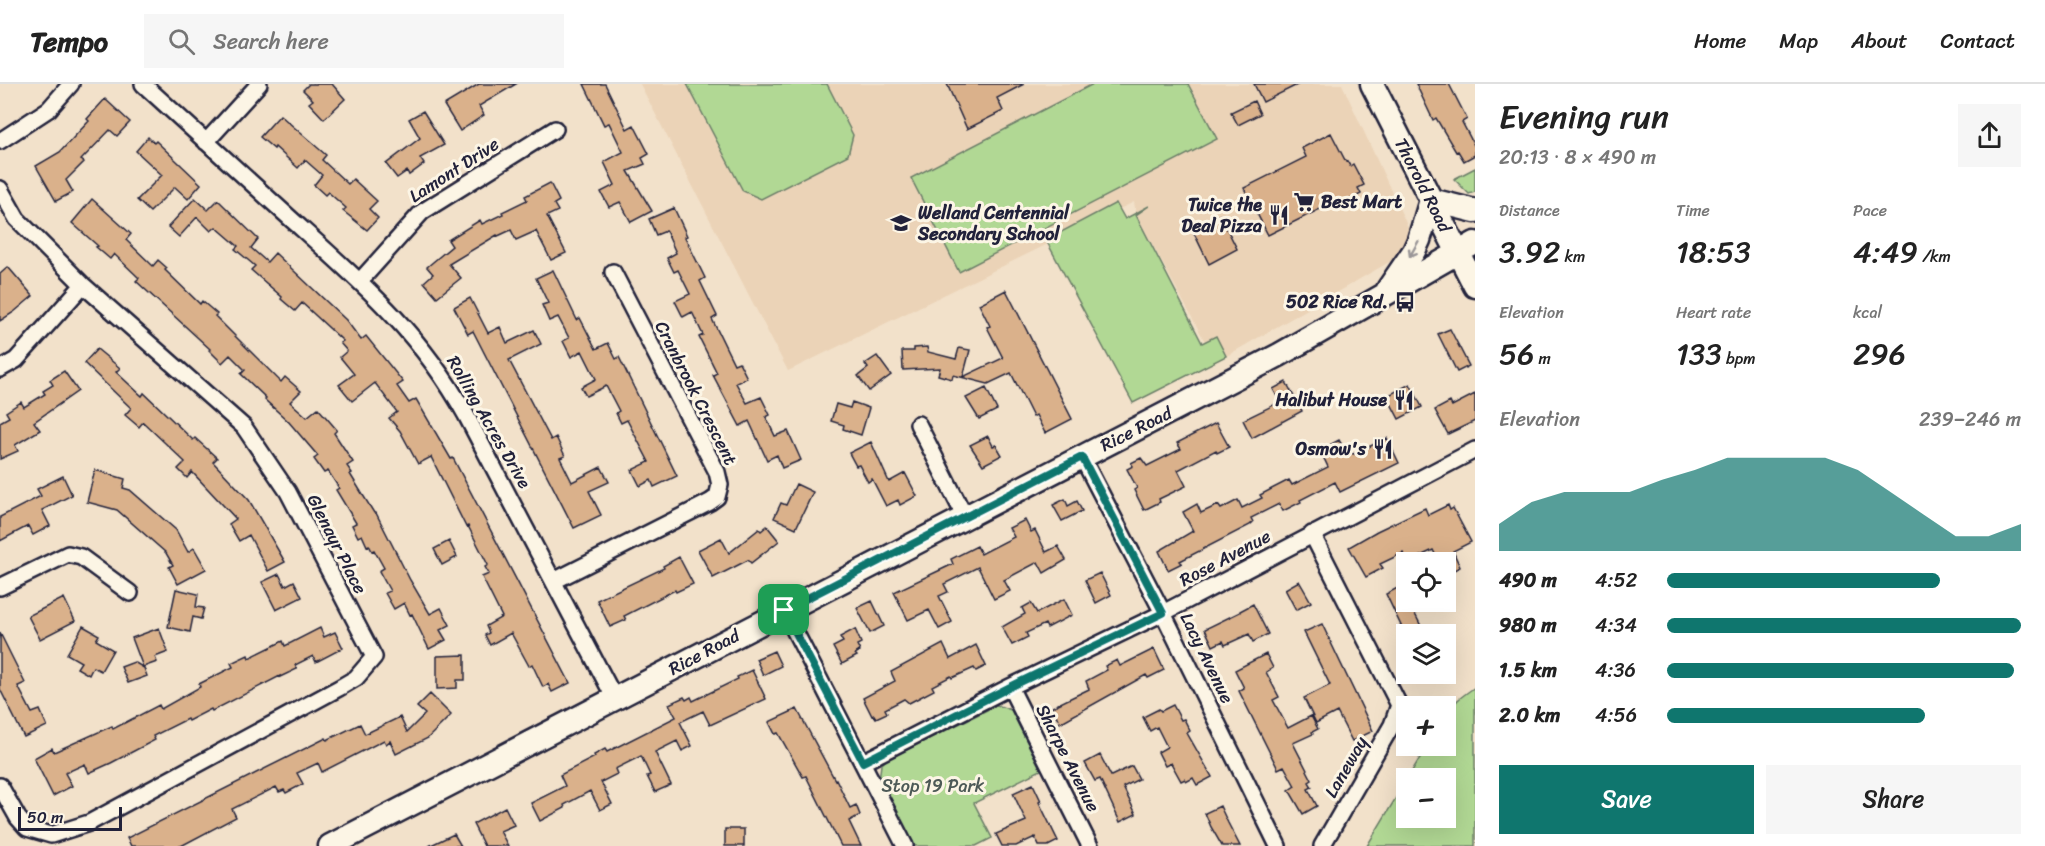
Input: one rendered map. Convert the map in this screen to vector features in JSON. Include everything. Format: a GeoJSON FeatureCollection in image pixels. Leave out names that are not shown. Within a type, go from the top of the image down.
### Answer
{"type":"FeatureCollection","features":[{"type":"Feature","properties":{"kind":"main road","name":"Thorold Road"},"geometry":{"type":"LineString","coordinates":[[1372,84],[1427,193],[1466,247],[1475,286]]}},
{"type":"Feature","properties":{"kind":"main road"},"geometry":{"type":"LineString","coordinates":[[1385,293],[1414,251],[1427,193],[1475,211]]}},
{"type":"Feature","properties":{"kind":"main road","name":"Rice Road"},"geometry":{"type":"LineString","coordinates":[[330,846],[1279,355],[1466,247]]}},
{"type":"Feature","properties":{"kind":"street"},"geometry":{"type":"LineString","coordinates":[[0,141],[49,109],[70,84]]}},
{"type":"Feature","properties":{"kind":"street","name":"Rolling Acres Drive"},"geometry":{"type":"LineString","coordinates":[[143,84],[360,281],[418,342],[453,391],[615,699]]}},
{"type":"Feature","properties":{"kind":"street"},"geometry":{"type":"LineString","coordinates":[[206,142],[259,84]]}},
{"type":"Feature","properties":{"kind":"street","name":"Lamont Drive"},"geometry":{"type":"LineString","coordinates":[[360,281],[422,212],[555,129]]}},
{"type":"Feature","properties":{"kind":"street","name":"Glenayr Place"},"geometry":{"type":"LineString","coordinates":[[0,189],[17,219],[83,285],[244,427],[288,492],[374,657],[356,678],[339,688],[89,823],[50,834],[27,828],[18,818],[0,786]]}},
{"type":"Feature","properties":{"kind":"street","name":"Cranbrook Crescent"},"geometry":{"type":"LineString","coordinates":[[554,581],[710,502],[717,497],[720,485],[717,472],[613,272]]}},
{"type":"Feature","properties":{"kind":"street"},"geometry":{"type":"LineString","coordinates":[[0,369],[16,360],[83,285]]}},
{"type":"Feature","properties":{"kind":"street"},"geometry":{"type":"LineString","coordinates":[[918,424],[965,517]]}},
{"type":"Feature","properties":{"kind":"street","name":"Rose Avenue"},"geometry":{"type":"LineString","coordinates":[[863,762],[1163,613],[1475,450]]}},
{"type":"Feature","properties":{"kind":"street","name":"Lacy Avenue"},"geometry":{"type":"LineString","coordinates":[[1082,457],[1163,613],[1278,846]]}},
{"type":"Feature","properties":{"kind":"street","name":"Laneway"},"geometry":{"type":"LineString","coordinates":[[1312,534],[1399,705],[1392,725],[1322,846]]}},
{"type":"Feature","properties":{"kind":"street"},"geometry":{"type":"LineString","coordinates":[[0,587],[68,554],[81,557],[130,593]]}},
{"type":"Feature","properties":{"kind":"street"},"geometry":{"type":"LineString","coordinates":[[784,610],[905,846]]}},
{"type":"Feature","properties":{"kind":"street","name":"Sharpe Avenue"},"geometry":{"type":"LineString","coordinates":[[1010,687],[1090,846]]}},
{"type":"Feature","properties":{"kind":"shaded area","name":"Welland Centennial Secondary School"},"geometry":{"type":"Polygon","coordinates":[[[640,84],[1342,84],[1411,234],[1391,261],[1216,362],[1136,214],[1134,202],[788,371],[640,84]]]}},
{"type":"Feature","properties":{"kind":"green space"},"geometry":{"type":"Polygon","coordinates":[[[687,84],[827,84],[853,135],[848,155],[761,199],[743,191],[687,84]]]}},
{"type":"Feature","properties":{"kind":"green space"},"geometry":{"type":"Polygon","coordinates":[[[1093,84],[1188,84],[1217,139],[959,272],[911,178],[1093,84]]]}},
{"type":"Feature","properties":{"kind":"green space"},"geometry":{"type":"Polygon","coordinates":[[[1475,168],[1475,192],[1469,194],[1454,179],[1475,168]]]}},
{"type":"Feature","properties":{"kind":"green space"},"geometry":{"type":"Polygon","coordinates":[[[1116,203],[1125,219],[1149,206],[1136,215],[1202,343],[1216,336],[1226,356],[1133,403],[1046,240],[1116,203]]]}},
{"type":"Feature","properties":{"kind":"green space"},"geometry":{"type":"Polygon","coordinates":[[[1475,687],[1475,846],[1367,846],[1396,797],[1396,828],[1456,828],[1456,768],[1414,768],[1421,756],[1456,756],[1456,702],[1475,687]]]}},
{"type":"Feature","properties":{"kind":"green space","name":"Stop 19 Park"},"geometry":{"type":"Polygon","coordinates":[[[997,705],[1011,710],[1041,770],[974,803],[992,838],[976,846],[913,846],[879,780],[881,765],[886,760],[997,705]]]}},
{"type":"Feature","properties":{"kind":"building"},"geometry":{"type":"Polygon","coordinates":[[[309,84],[332,84],[345,99],[324,119],[309,103],[313,100],[303,90],[309,84]]]}},
{"type":"Feature","properties":{"kind":"building"},"geometry":{"type":"Polygon","coordinates":[[[479,84],[516,84],[479,106],[484,115],[460,131],[444,105],[479,84]]]}},
{"type":"Feature","properties":{"kind":"building"},"geometry":{"type":"Polygon","coordinates":[[[584,84],[605,84],[627,129],[634,125],[649,154],[642,158],[645,164],[628,171],[652,211],[631,222],[620,202],[609,207],[601,192],[615,185],[604,162],[623,152],[609,123],[604,125],[584,84]]]}},
{"type":"Feature","properties":{"kind":"building"},"geometry":{"type":"Polygon","coordinates":[[[947,84],[1024,84],[997,98],[1003,111],[967,129],[947,84]]]}},
{"type":"Feature","properties":{"kind":"building"},"geometry":{"type":"Polygon","coordinates":[[[1254,84],[1299,84],[1263,102],[1254,84]]]}},
{"type":"Feature","properties":{"kind":"building"},"geometry":{"type":"Polygon","coordinates":[[[1416,84],[1449,84],[1467,119],[1462,122],[1475,147],[1475,155],[1464,161],[1458,151],[1456,152],[1436,118],[1433,120],[1416,84]]]}},
{"type":"Feature","properties":{"kind":"building"},"geometry":{"type":"Polygon","coordinates":[[[105,99],[130,122],[117,136],[110,130],[81,160],[84,162],[66,180],[73,192],[56,201],[36,166],[60,152],[89,121],[87,119],[105,99]]]}},
{"type":"Feature","properties":{"kind":"building"},"geometry":{"type":"Polygon","coordinates":[[[1254,101],[1260,114],[1238,125],[1231,112],[1254,101]]]}},
{"type":"Feature","properties":{"kind":"building"},"geometry":{"type":"Polygon","coordinates":[[[423,111],[444,145],[420,158],[424,164],[409,175],[407,171],[397,178],[386,164],[420,138],[409,119],[423,111]]]}},
{"type":"Feature","properties":{"kind":"building"},"geometry":{"type":"Polygon","coordinates":[[[280,115],[326,155],[322,160],[348,184],[353,179],[377,201],[369,209],[378,218],[367,230],[343,211],[346,208],[328,192],[325,195],[314,185],[322,175],[305,160],[298,168],[260,137],[280,115]]]}},
{"type":"Feature","properties":{"kind":"building"},"geometry":{"type":"Polygon","coordinates":[[[1331,133],[1346,162],[1350,166],[1353,164],[1364,185],[1358,188],[1361,194],[1332,209],[1330,204],[1268,235],[1244,188],[1306,157],[1302,148],[1331,133]]]}},
{"type":"Feature","properties":{"kind":"building"},"geometry":{"type":"Polygon","coordinates":[[[148,137],[154,143],[156,141],[201,184],[188,199],[175,187],[150,212],[137,200],[162,175],[136,151],[148,137]]]}},
{"type":"Feature","properties":{"kind":"building"},"geometry":{"type":"Polygon","coordinates":[[[550,183],[559,201],[554,204],[558,211],[547,216],[566,253],[551,260],[536,231],[516,240],[511,230],[497,235],[449,264],[461,278],[437,297],[424,282],[433,274],[427,267],[452,246],[448,240],[480,220],[482,224],[503,214],[502,212],[527,200],[525,196],[550,183]]]}},
{"type":"Feature","properties":{"kind":"building"},"geometry":{"type":"Polygon","coordinates":[[[195,198],[208,210],[218,200],[258,239],[251,248],[267,262],[275,253],[346,320],[361,340],[366,336],[403,382],[397,386],[409,403],[416,399],[451,459],[453,458],[570,683],[552,692],[548,684],[543,687],[532,664],[529,666],[511,633],[490,645],[485,635],[489,633],[486,626],[502,617],[482,577],[489,574],[485,567],[488,565],[431,457],[418,464],[400,431],[389,418],[397,412],[375,383],[352,401],[339,385],[354,374],[340,357],[347,351],[340,343],[343,341],[302,303],[295,311],[281,299],[282,297],[251,270],[255,266],[235,249],[238,246],[216,227],[211,231],[197,217],[179,237],[168,227],[195,198]]]}},
{"type":"Feature","properties":{"kind":"building"},"geometry":{"type":"Polygon","coordinates":[[[92,199],[131,234],[126,240],[153,266],[158,260],[167,268],[165,270],[200,304],[202,301],[217,314],[215,316],[281,382],[285,377],[301,391],[290,402],[307,417],[318,408],[337,430],[334,433],[353,462],[347,466],[352,473],[350,474],[376,513],[410,580],[430,614],[441,608],[450,625],[440,630],[446,640],[429,649],[404,603],[394,609],[385,593],[390,591],[379,571],[384,568],[374,550],[372,551],[369,545],[367,546],[362,535],[358,537],[352,525],[356,523],[336,490],[339,488],[328,471],[324,473],[314,459],[318,456],[288,421],[241,374],[245,370],[230,355],[222,363],[210,349],[136,281],[139,278],[114,254],[110,259],[72,223],[92,199]]]}},
{"type":"Feature","properties":{"kind":"building"},"geometry":{"type":"Polygon","coordinates":[[[674,208],[705,278],[700,281],[717,316],[712,319],[734,364],[739,362],[747,378],[736,383],[747,403],[761,397],[770,415],[766,417],[775,436],[788,431],[801,460],[782,468],[777,455],[767,460],[749,421],[740,426],[713,375],[717,373],[699,337],[703,335],[692,312],[683,317],[675,301],[690,294],[678,270],[674,272],[667,258],[676,253],[666,231],[656,235],[649,219],[674,208]]]}},
{"type":"Feature","properties":{"kind":"building"},"geometry":{"type":"Polygon","coordinates":[[[1220,215],[1237,249],[1209,264],[1192,229],[1220,215]]]}},
{"type":"Feature","properties":{"kind":"building"},"geometry":{"type":"Polygon","coordinates":[[[8,267],[33,296],[0,321],[0,274],[8,267]]]}},
{"type":"Feature","properties":{"kind":"building"},"geometry":{"type":"Polygon","coordinates":[[[553,270],[577,320],[580,318],[596,349],[608,343],[616,359],[619,357],[677,476],[654,487],[651,480],[640,486],[632,470],[649,462],[627,420],[621,423],[616,413],[619,411],[606,386],[586,396],[581,387],[596,379],[582,351],[571,357],[563,341],[569,338],[558,317],[549,321],[542,305],[548,303],[536,278],[553,270]]]}},
{"type":"Feature","properties":{"kind":"building"},"geometry":{"type":"Polygon","coordinates":[[[1006,290],[1072,419],[1045,433],[1036,415],[1033,417],[1011,373],[988,384],[953,375],[952,379],[938,375],[940,368],[903,370],[902,351],[914,351],[914,348],[927,347],[928,352],[956,359],[959,348],[970,350],[963,377],[1003,358],[987,327],[990,326],[979,304],[1006,290]]]}},
{"type":"Feature","properties":{"kind":"building"},"geometry":{"type":"Polygon","coordinates":[[[470,298],[488,333],[500,327],[507,343],[534,330],[541,344],[509,360],[551,440],[556,437],[565,456],[560,458],[572,482],[601,467],[609,482],[589,491],[601,515],[574,528],[473,331],[468,334],[454,307],[470,298]]]}},
{"type":"Feature","properties":{"kind":"building"},"geometry":{"type":"Polygon","coordinates":[[[1450,329],[1469,366],[1457,372],[1438,334],[1450,329]]]}},
{"type":"Feature","properties":{"kind":"building"},"geometry":{"type":"Polygon","coordinates":[[[97,349],[120,368],[116,372],[142,396],[144,393],[193,440],[195,438],[217,458],[213,462],[249,500],[285,562],[268,571],[249,535],[239,541],[229,524],[236,519],[192,472],[187,478],[178,469],[185,462],[143,422],[139,427],[125,415],[131,408],[84,363],[97,349]]]}},
{"type":"Feature","properties":{"kind":"building"},"geometry":{"type":"Polygon","coordinates":[[[877,356],[891,375],[869,391],[858,376],[868,368],[865,364],[877,356]]]}},
{"type":"Feature","properties":{"kind":"building"},"geometry":{"type":"Polygon","coordinates":[[[64,371],[78,391],[34,422],[40,430],[15,445],[18,451],[0,459],[0,422],[9,417],[6,412],[21,402],[24,407],[45,394],[43,391],[53,385],[50,380],[64,371]]]}},
{"type":"Feature","properties":{"kind":"building"},"geometry":{"type":"Polygon","coordinates":[[[1286,382],[1302,411],[1252,438],[1243,420],[1280,402],[1273,389],[1286,382]]]}},
{"type":"Feature","properties":{"kind":"building"},"geometry":{"type":"Polygon","coordinates":[[[1410,384],[1422,407],[1399,419],[1387,396],[1410,384]]]}},
{"type":"Feature","properties":{"kind":"building"},"geometry":{"type":"Polygon","coordinates":[[[986,388],[997,410],[979,419],[966,398],[986,388]]]}},
{"type":"Feature","properties":{"kind":"building"},"geometry":{"type":"Polygon","coordinates":[[[1475,394],[1475,421],[1448,434],[1435,410],[1450,402],[1452,406],[1475,394]]]}},
{"type":"Feature","properties":{"kind":"building"},"geometry":{"type":"Polygon","coordinates":[[[852,402],[869,408],[861,435],[843,429],[844,425],[831,421],[836,404],[850,408],[852,402]]]}},
{"type":"Feature","properties":{"kind":"building"},"geometry":{"type":"Polygon","coordinates":[[[1216,423],[1229,447],[1217,453],[1216,450],[1178,470],[1186,486],[1159,499],[1160,502],[1144,510],[1134,490],[1137,488],[1127,469],[1133,466],[1131,463],[1141,458],[1147,466],[1181,449],[1177,443],[1216,423]]]}},
{"type":"Feature","properties":{"kind":"building"},"geometry":{"type":"Polygon","coordinates":[[[988,436],[993,446],[996,445],[1002,455],[983,465],[970,445],[988,436]]]}},
{"type":"Feature","properties":{"kind":"building"},"geometry":{"type":"Polygon","coordinates":[[[1387,438],[1399,463],[1340,492],[1335,482],[1283,511],[1279,504],[1251,518],[1253,522],[1250,525],[1180,561],[1182,563],[1168,570],[1159,551],[1193,531],[1183,512],[1197,504],[1201,513],[1218,505],[1221,509],[1238,500],[1242,508],[1262,498],[1260,495],[1289,480],[1292,485],[1328,467],[1320,450],[1339,440],[1346,452],[1354,454],[1387,438]]]}},
{"type":"Feature","properties":{"kind":"building"},"geometry":{"type":"Polygon","coordinates":[[[871,442],[889,482],[905,473],[917,496],[900,505],[898,500],[886,506],[872,479],[868,482],[849,453],[871,442]]]}},
{"type":"Feature","properties":{"kind":"building"},"geometry":{"type":"Polygon","coordinates":[[[95,470],[125,479],[123,488],[130,490],[176,530],[188,552],[194,548],[206,569],[178,584],[169,567],[173,565],[166,553],[117,510],[87,502],[95,470]]]}},
{"type":"Feature","properties":{"kind":"building"},"geometry":{"type":"Polygon","coordinates":[[[63,476],[72,495],[42,510],[50,526],[33,535],[28,526],[0,541],[0,517],[41,496],[37,489],[63,476]]]}},
{"type":"Feature","properties":{"kind":"building"},"geometry":{"type":"Polygon","coordinates":[[[796,484],[813,492],[796,528],[774,518],[781,503],[786,505],[796,484]]]}},
{"type":"Feature","properties":{"kind":"building"},"geometry":{"type":"Polygon","coordinates":[[[1065,499],[1068,506],[1077,501],[1082,511],[1062,521],[1053,505],[1065,499]]]}},
{"type":"Feature","properties":{"kind":"building"},"geometry":{"type":"Polygon","coordinates":[[[1448,505],[1450,510],[1453,508],[1471,542],[1453,552],[1434,552],[1433,550],[1396,552],[1396,556],[1380,564],[1383,568],[1366,577],[1349,547],[1425,508],[1428,515],[1448,505]]]}},
{"type":"Feature","properties":{"kind":"building"},"geometry":{"type":"Polygon","coordinates":[[[1025,520],[1031,532],[1035,530],[1046,552],[1058,546],[1066,560],[1044,573],[1038,562],[1004,580],[1010,591],[994,599],[978,567],[944,584],[948,592],[939,596],[952,622],[939,629],[929,610],[908,620],[894,592],[953,564],[951,559],[977,546],[981,554],[1014,537],[1009,528],[1025,520]]]}},
{"type":"Feature","properties":{"kind":"building"},"geometry":{"type":"Polygon","coordinates":[[[767,526],[779,541],[751,563],[748,560],[713,578],[698,550],[721,538],[729,553],[759,529],[761,531],[767,526]]]}},
{"type":"Feature","properties":{"kind":"building"},"geometry":{"type":"Polygon","coordinates":[[[449,541],[457,557],[442,565],[434,549],[449,541]]]}},
{"type":"Feature","properties":{"kind":"building"},"geometry":{"type":"Polygon","coordinates":[[[679,557],[693,584],[676,592],[675,590],[624,616],[626,620],[610,627],[597,600],[664,568],[663,566],[679,557]]]}},
{"type":"Feature","properties":{"kind":"building"},"geometry":{"type":"Polygon","coordinates":[[[1100,573],[1111,595],[1096,603],[1085,580],[1100,573]]]}},
{"type":"Feature","properties":{"kind":"building"},"geometry":{"type":"Polygon","coordinates":[[[279,574],[285,586],[294,581],[302,597],[276,610],[262,582],[279,574]]]}},
{"type":"Feature","properties":{"kind":"building"},"geometry":{"type":"Polygon","coordinates":[[[1299,581],[1311,602],[1296,610],[1285,589],[1299,581]]]}},
{"type":"Feature","properties":{"kind":"building"},"geometry":{"type":"Polygon","coordinates":[[[176,589],[198,594],[196,607],[204,608],[201,619],[193,617],[190,632],[168,627],[176,589]]]}},
{"type":"Feature","properties":{"kind":"building"},"geometry":{"type":"Polygon","coordinates":[[[1396,589],[1396,612],[1414,612],[1420,624],[1400,624],[1386,594],[1396,589]]]}},
{"type":"Feature","properties":{"kind":"building"},"geometry":{"type":"Polygon","coordinates":[[[64,598],[75,621],[40,639],[28,616],[64,598]]]}},
{"type":"Feature","properties":{"kind":"building"},"geometry":{"type":"Polygon","coordinates":[[[1064,599],[1072,615],[1047,628],[1045,624],[1026,633],[1028,637],[1012,645],[1002,627],[1025,614],[1022,608],[1031,603],[1037,613],[1064,599]]]}},
{"type":"Feature","properties":{"kind":"building"},"geometry":{"type":"Polygon","coordinates":[[[872,601],[884,626],[870,633],[857,608],[872,601]]]}},
{"type":"Feature","properties":{"kind":"building"},"geometry":{"type":"Polygon","coordinates":[[[1253,604],[1268,634],[1253,642],[1249,634],[1225,645],[1223,641],[1213,646],[1205,629],[1253,604]]]}},
{"type":"Feature","properties":{"kind":"building"},"geometry":{"type":"Polygon","coordinates":[[[1322,624],[1373,731],[1352,741],[1337,712],[1316,723],[1304,698],[1330,685],[1304,632],[1322,624]]]}},
{"type":"Feature","properties":{"kind":"building"},"geometry":{"type":"Polygon","coordinates":[[[83,626],[99,635],[96,640],[113,650],[101,671],[93,667],[89,675],[77,668],[81,662],[67,654],[83,626]]]}},
{"type":"Feature","properties":{"kind":"building"},"geometry":{"type":"Polygon","coordinates":[[[159,628],[168,652],[155,657],[157,662],[143,667],[132,638],[159,628]]]}},
{"type":"Feature","properties":{"kind":"building"},"geometry":{"type":"Polygon","coordinates":[[[320,628],[324,637],[335,632],[343,648],[316,662],[313,656],[295,665],[297,669],[212,711],[211,709],[188,721],[187,719],[153,736],[155,740],[89,773],[85,764],[65,773],[72,786],[53,796],[34,758],[52,748],[54,752],[112,726],[113,729],[159,705],[161,709],[200,687],[199,684],[233,667],[231,663],[248,655],[249,658],[283,641],[285,646],[320,628]]]}},
{"type":"Feature","properties":{"kind":"building"},"geometry":{"type":"Polygon","coordinates":[[[855,629],[861,643],[857,645],[860,651],[855,654],[857,656],[842,664],[833,647],[843,642],[840,637],[855,629]]]}},
{"type":"Feature","properties":{"kind":"building"},"geometry":{"type":"Polygon","coordinates":[[[0,633],[25,683],[18,686],[32,713],[40,710],[47,726],[24,737],[0,689],[0,633]]]}},
{"type":"Feature","properties":{"kind":"building"},"geometry":{"type":"Polygon","coordinates":[[[943,644],[950,659],[976,645],[986,666],[976,671],[974,668],[952,678],[951,676],[932,686],[934,690],[909,703],[904,699],[885,709],[887,713],[876,718],[872,716],[863,698],[895,681],[891,672],[943,644]]]}},
{"type":"Feature","properties":{"kind":"building"},"geometry":{"type":"Polygon","coordinates":[[[1154,649],[1164,670],[1148,678],[1146,675],[1060,723],[1052,707],[1089,689],[1086,681],[1107,670],[1105,666],[1117,660],[1120,666],[1154,649]]]}},
{"type":"Feature","properties":{"kind":"building"},"geometry":{"type":"Polygon","coordinates":[[[774,651],[781,666],[763,675],[756,659],[774,651]]]}},
{"type":"Feature","properties":{"kind":"building"},"geometry":{"type":"Polygon","coordinates":[[[1266,654],[1273,668],[1266,672],[1279,697],[1273,700],[1288,728],[1311,716],[1318,729],[1312,732],[1313,734],[1293,743],[1312,780],[1309,782],[1312,787],[1308,789],[1317,806],[1303,814],[1289,790],[1295,786],[1284,766],[1278,769],[1239,691],[1244,688],[1235,670],[1266,654]]]}},
{"type":"Feature","properties":{"kind":"building"},"geometry":{"type":"Polygon","coordinates":[[[465,655],[465,680],[457,680],[457,688],[437,689],[437,656],[465,655]]]}},
{"type":"Feature","properties":{"kind":"building"},"geometry":{"type":"Polygon","coordinates":[[[134,662],[144,668],[147,676],[128,683],[121,667],[134,662]]]}},
{"type":"Feature","properties":{"kind":"building"},"geometry":{"type":"Polygon","coordinates":[[[752,670],[766,699],[710,725],[703,711],[680,722],[692,746],[682,751],[677,741],[655,752],[671,785],[655,792],[641,756],[615,769],[617,774],[601,782],[612,804],[600,810],[590,791],[540,821],[531,803],[565,786],[560,775],[595,757],[594,755],[605,749],[607,752],[676,717],[669,704],[684,697],[686,700],[691,697],[693,701],[752,670]]]}},
{"type":"Feature","properties":{"kind":"building"},"geometry":{"type":"Polygon","coordinates":[[[430,694],[451,715],[428,738],[396,754],[390,741],[386,744],[384,740],[322,772],[318,763],[297,773],[303,784],[286,793],[284,790],[279,792],[276,787],[232,809],[236,817],[181,846],[131,846],[127,838],[326,738],[327,740],[360,724],[365,734],[400,717],[407,732],[425,714],[417,707],[430,694]]]}},
{"type":"Feature","properties":{"kind":"building"},"geometry":{"type":"Polygon","coordinates":[[[1173,705],[1181,720],[1184,719],[1190,731],[1187,733],[1212,777],[1197,785],[1193,778],[1186,782],[1185,779],[1181,781],[1171,763],[1165,766],[1158,752],[1167,747],[1157,727],[1150,731],[1143,717],[1173,705]]]}},
{"type":"Feature","properties":{"kind":"building"},"geometry":{"type":"Polygon","coordinates":[[[797,709],[850,808],[856,805],[860,815],[849,821],[861,846],[841,846],[806,776],[803,777],[778,733],[775,734],[769,722],[797,709]]]}},
{"type":"Feature","properties":{"kind":"building"},"geometry":{"type":"Polygon","coordinates":[[[1100,755],[1111,776],[1132,766],[1139,779],[1123,787],[1136,814],[1120,822],[1100,779],[1095,781],[1085,763],[1100,755]]]}},
{"type":"Feature","properties":{"kind":"building"},"geometry":{"type":"Polygon","coordinates":[[[1033,784],[1058,841],[1048,846],[1039,846],[1035,837],[1016,846],[1002,846],[996,834],[1026,821],[1013,793],[1033,784]]]}},
{"type":"Feature","properties":{"kind":"building"},"geometry":{"type":"Polygon","coordinates":[[[1220,806],[1240,846],[1222,846],[1211,827],[1205,813],[1220,806]]]}},
{"type":"Feature","properties":{"kind":"building"},"geometry":{"type":"Polygon","coordinates":[[[505,807],[514,825],[500,831],[508,846],[484,846],[473,824],[505,807]]]}},
{"type":"Feature","properties":{"kind":"building"},"geometry":{"type":"Polygon","coordinates":[[[725,829],[744,829],[744,846],[725,846],[725,829]]]}},
{"type":"Feature","properties":{"kind":"building"},"geometry":{"type":"Polygon","coordinates":[[[454,834],[461,846],[429,846],[454,834]]]}},
{"type":"Feature","properties":{"kind":"place","name":"Best Mart"},"geometry":{"type":"Point","coordinates":[1304,202]}},
{"type":"Feature","properties":{"kind":"place","name":"Twice the Deal Pizza"},"geometry":{"type":"Point","coordinates":[1279,215]}},
{"type":"Feature","properties":{"kind":"place","name":"Welland Centennial Secondary School"},"geometry":{"type":"Point","coordinates":[901,223]}},
{"type":"Feature","properties":{"kind":"place","name":"502 Rice Rd."},"geometry":{"type":"Point","coordinates":[1405,302]}},
{"type":"Feature","properties":{"kind":"place","name":"Halibut House"},"geometry":{"type":"Point","coordinates":[1404,400]}},
{"type":"Feature","properties":{"kind":"place","name":"Osmow's"},"geometry":{"type":"Point","coordinates":[1383,449]}},
{"type":"Feature","properties":{"kind":"route"},"geometry":{"type":"LineString","coordinates":[[1082,457],[1163,613],[863,762],[784,610],[1082,457]]}}]}
